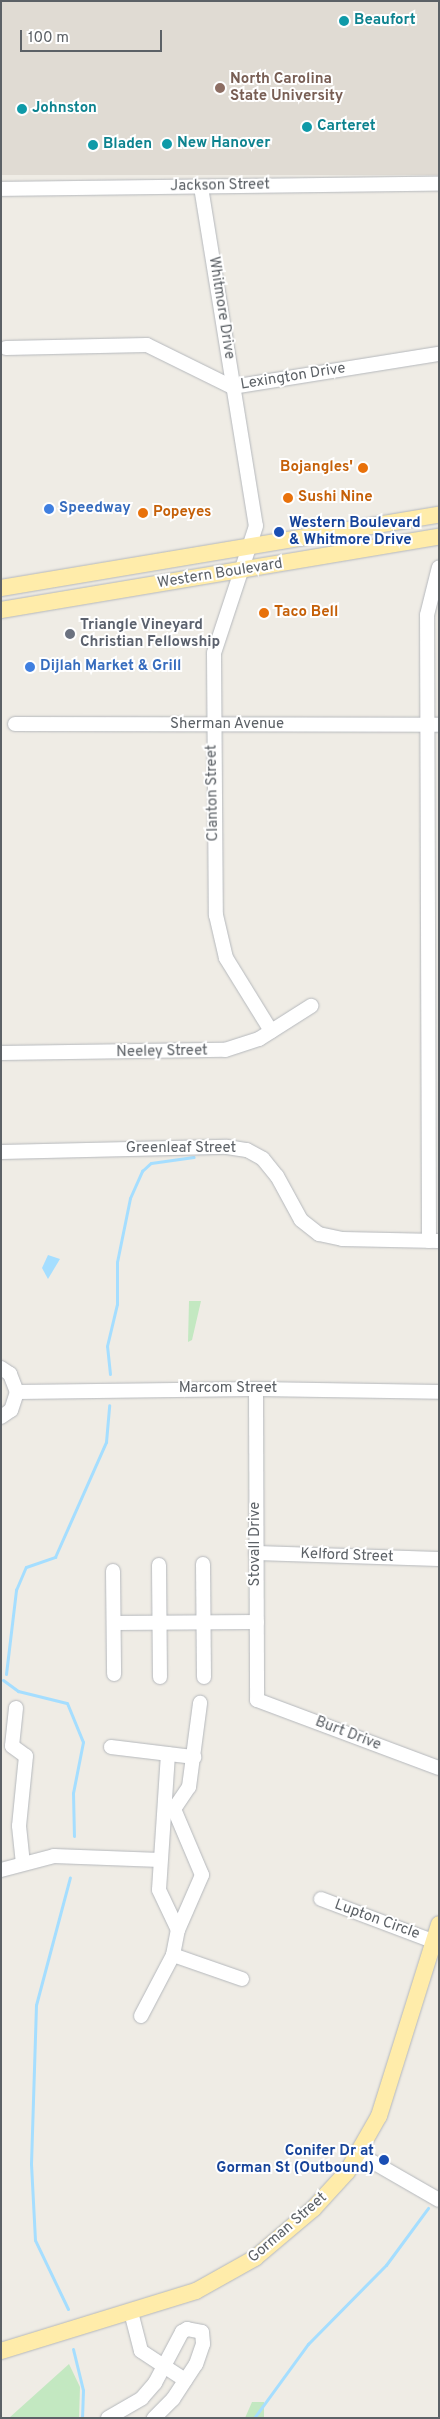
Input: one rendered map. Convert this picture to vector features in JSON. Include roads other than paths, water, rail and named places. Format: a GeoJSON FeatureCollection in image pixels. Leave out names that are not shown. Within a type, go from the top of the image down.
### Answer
{"type":"FeatureCollection","features":[{"type":"Feature","properties":{"kind":"main road","name":"Western Boulevard"},"geometry":{"type":"LineString","coordinates":[[1,588],[439,514]]}},
{"type":"Feature","properties":{"kind":"main road","name":"Western Boulevard"},"geometry":{"type":"LineString","coordinates":[[1,610],[439,537]]}},
{"type":"Feature","properties":{"kind":"main road","name":"Gorman Street"},"geometry":{"type":"LineString","coordinates":[[1,2351],[196,2291],[243,2266],[313,2210],[359,2154],[385,2100],[439,1924]]}},
{"type":"Feature","properties":{"kind":"street","name":"Jackson Street"},"geometry":{"type":"LineString","coordinates":[[1,189],[439,184]]}},
{"type":"Feature","properties":{"kind":"street","name":"Whitmore Drive"},"geometry":{"type":"LineString","coordinates":[[201,187],[256,523],[250,546]]}},
{"type":"Feature","properties":{"kind":"street","name":"Lexington Drive"},"geometry":{"type":"LineString","coordinates":[[6,348],[147,345],[234,387],[439,354]]}},
{"type":"Feature","properties":{"kind":"street","name":"Clanton Street"},"geometry":{"type":"LineString","coordinates":[[250,546],[214,653],[212,725],[215,899],[219,938],[230,967],[271,1032]]}},
{"type":"Feature","properties":{"kind":"street"},"geometry":{"type":"LineString","coordinates":[[434,1241],[433,725],[427,615],[439,567]]}},
{"type":"Feature","properties":{"kind":"street","name":"Sherman Avenue"},"geometry":{"type":"LineString","coordinates":[[15,724],[433,725]]}},
{"type":"Feature","properties":{"kind":"street","name":"Neeley Street"},"geometry":{"type":"LineString","coordinates":[[1,1053],[216,1051],[243,1046],[271,1032],[311,1006]]}},
{"type":"Feature","properties":{"kind":"street","name":"Greenleaf Street"},"geometry":{"type":"LineString","coordinates":[[1,1152],[227,1147],[248,1150],[263,1159],[277,1176],[301,1220],[320,1234],[342,1240],[434,1241]]}},
{"type":"Feature","properties":{"kind":"street"},"geometry":{"type":"LineString","coordinates":[[1,1368],[10,1374],[17,1392],[11,1410],[1,1417]]}},
{"type":"Feature","properties":{"kind":"street","name":"Marcom Street"},"geometry":{"type":"LineString","coordinates":[[17,1392],[256,1389],[439,1392]]}},
{"type":"Feature","properties":{"kind":"street","name":"Stovall Drive"},"geometry":{"type":"LineString","coordinates":[[256,1389],[258,1700]]}},
{"type":"Feature","properties":{"kind":"street","name":"Kelford Street"},"geometry":{"type":"LineString","coordinates":[[256,1553],[439,1558]]}},
{"type":"Feature","properties":{"kind":"street"},"geometry":{"type":"LineString","coordinates":[[204,1564],[204,1677]]}},
{"type":"Feature","properties":{"kind":"street"},"geometry":{"type":"LineString","coordinates":[[159,1565],[160,1677]]}},
{"type":"Feature","properties":{"kind":"street"},"geometry":{"type":"LineString","coordinates":[[113,1571],[114,1674]]}},
{"type":"Feature","properties":{"kind":"street"},"geometry":{"type":"LineString","coordinates":[[114,1623],[257,1622]]}},
{"type":"Feature","properties":{"kind":"street","name":"Burt Drive"},"geometry":{"type":"LineString","coordinates":[[258,1700],[439,1768]]}},
{"type":"Feature","properties":{"kind":"street"},"geometry":{"type":"LineString","coordinates":[[168,1811],[189,1787],[200,1703]]}},
{"type":"Feature","properties":{"kind":"street"},"geometry":{"type":"LineString","coordinates":[[16,1708],[7,1746],[26,1756],[19,1826],[23,1862]]}},
{"type":"Feature","properties":{"kind":"street"},"geometry":{"type":"LineString","coordinates":[[110,1747],[194,1757]]}},
{"type":"Feature","properties":{"kind":"street"},"geometry":{"type":"LineString","coordinates":[[168,1754],[168,1811],[160,1860],[159,1890],[178,1930]]}},
{"type":"Feature","properties":{"kind":"street"},"geometry":{"type":"LineString","coordinates":[[142,2016],[173,1955],[178,1930],[202,1875],[168,1811]]}},
{"type":"Feature","properties":{"kind":"street"},"geometry":{"type":"LineString","coordinates":[[1,1870],[23,1862],[54,1856],[84,1855],[160,1860]]}},
{"type":"Feature","properties":{"kind":"street","name":"Lupton Circle"},"geometry":{"type":"LineString","coordinates":[[321,1900],[434,1941]]}},
{"type":"Feature","properties":{"kind":"street"},"geometry":{"type":"LineString","coordinates":[[173,1955],[242,1979]]}},
{"type":"Feature","properties":{"kind":"street"},"geometry":{"type":"LineString","coordinates":[[359,2154],[439,2200]]}},
{"type":"Feature","properties":{"kind":"street"},"geometry":{"type":"LineString","coordinates":[[131,2312],[141,2351],[185,2380]]}},
{"type":"Feature","properties":{"kind":"street"},"geometry":{"type":"LineString","coordinates":[[108,2418],[142,2398],[164,2367],[182,2332],[187,2329],[202,2332],[204,2344],[196,2364],[173,2399],[154,2418]]}},
{"type":"Feature","properties":{"kind":"water"},"geometry":{"type":"Polygon","coordinates":[[[48,1255],[60,1259],[48,1279],[42,1268],[48,1255]]]}},
{"type":"Feature","properties":{"kind":"waterway"},"geometry":{"type":"LineString","coordinates":[[110,1374],[107,1346],[117,1304],[117,1262],[130,1198],[142,1171],[151,1163],[194,1157]]}},
{"type":"Feature","properties":{"kind":"waterway"},"geometry":{"type":"LineString","coordinates":[[6,1674],[16,1590],[26,1567],[55,1557],[106,1442],[109,1405]]}},
{"type":"Feature","properties":{"kind":"waterway"},"geometry":{"type":"LineString","coordinates":[[3,1680],[18,1691],[67,1703],[83,1742],[73,1793],[74,1836]]}},
{"type":"Feature","properties":{"kind":"waterway"},"geometry":{"type":"LineString","coordinates":[[68,2309],[35,2240],[31,2164],[36,2005],[70,1877]]}},
{"type":"Feature","properties":{"kind":"waterway"},"geometry":{"type":"LineString","coordinates":[[254,2418],[308,2344],[386,2265],[428,2208]]}},
{"type":"Feature","properties":{"kind":"waterway"},"geometry":{"type":"LineString","coordinates":[[73,2349],[83,2390],[82,2418]]}},
{"type":"Feature","properties":{"kind":"place","name":"Beaufort"},"geometry":{"type":"Point","coordinates":[344,21]}},
{"type":"Feature","properties":{"kind":"place","name":"North Carolina State University"},"geometry":{"type":"Point","coordinates":[220,88]}},
{"type":"Feature","properties":{"kind":"place","name":"Johnston"},"geometry":{"type":"Point","coordinates":[22,109]}},
{"type":"Feature","properties":{"kind":"place","name":"Carteret"},"geometry":{"type":"Point","coordinates":[307,127]}},
{"type":"Feature","properties":{"kind":"place","name":"New Hanover"},"geometry":{"type":"Point","coordinates":[167,144]}},
{"type":"Feature","properties":{"kind":"place","name":"Bladen"},"geometry":{"type":"Point","coordinates":[93,145]}},
{"type":"Feature","properties":{"kind":"place","name":"Bojangles'"},"geometry":{"type":"Point","coordinates":[363,468]}},
{"type":"Feature","properties":{"kind":"place","name":"Sushi Nine"},"geometry":{"type":"Point","coordinates":[288,498]}},
{"type":"Feature","properties":{"kind":"place","name":"Speedway"},"geometry":{"type":"Point","coordinates":[49,509]}},
{"type":"Feature","properties":{"kind":"place","name":"Popeyes"},"geometry":{"type":"Point","coordinates":[143,513]}},
{"type":"Feature","properties":{"kind":"place","name":"Western Boulevard & Whitmore Drive"},"geometry":{"type":"Point","coordinates":[279,532]}},
{"type":"Feature","properties":{"kind":"place","name":"Taco Bell"},"geometry":{"type":"Point","coordinates":[264,613]}},
{"type":"Feature","properties":{"kind":"place","name":"Triangle Vineyard Christian Fellowship"},"geometry":{"type":"Point","coordinates":[70,634]}},
{"type":"Feature","properties":{"kind":"place","name":"Dijlah Market & Grill"},"geometry":{"type":"Point","coordinates":[30,667]}},
{"type":"Feature","properties":{"kind":"place","name":"Conifer Dr at Gorman St (Outbound)"},"geometry":{"type":"Point","coordinates":[384,2160]}}]}
